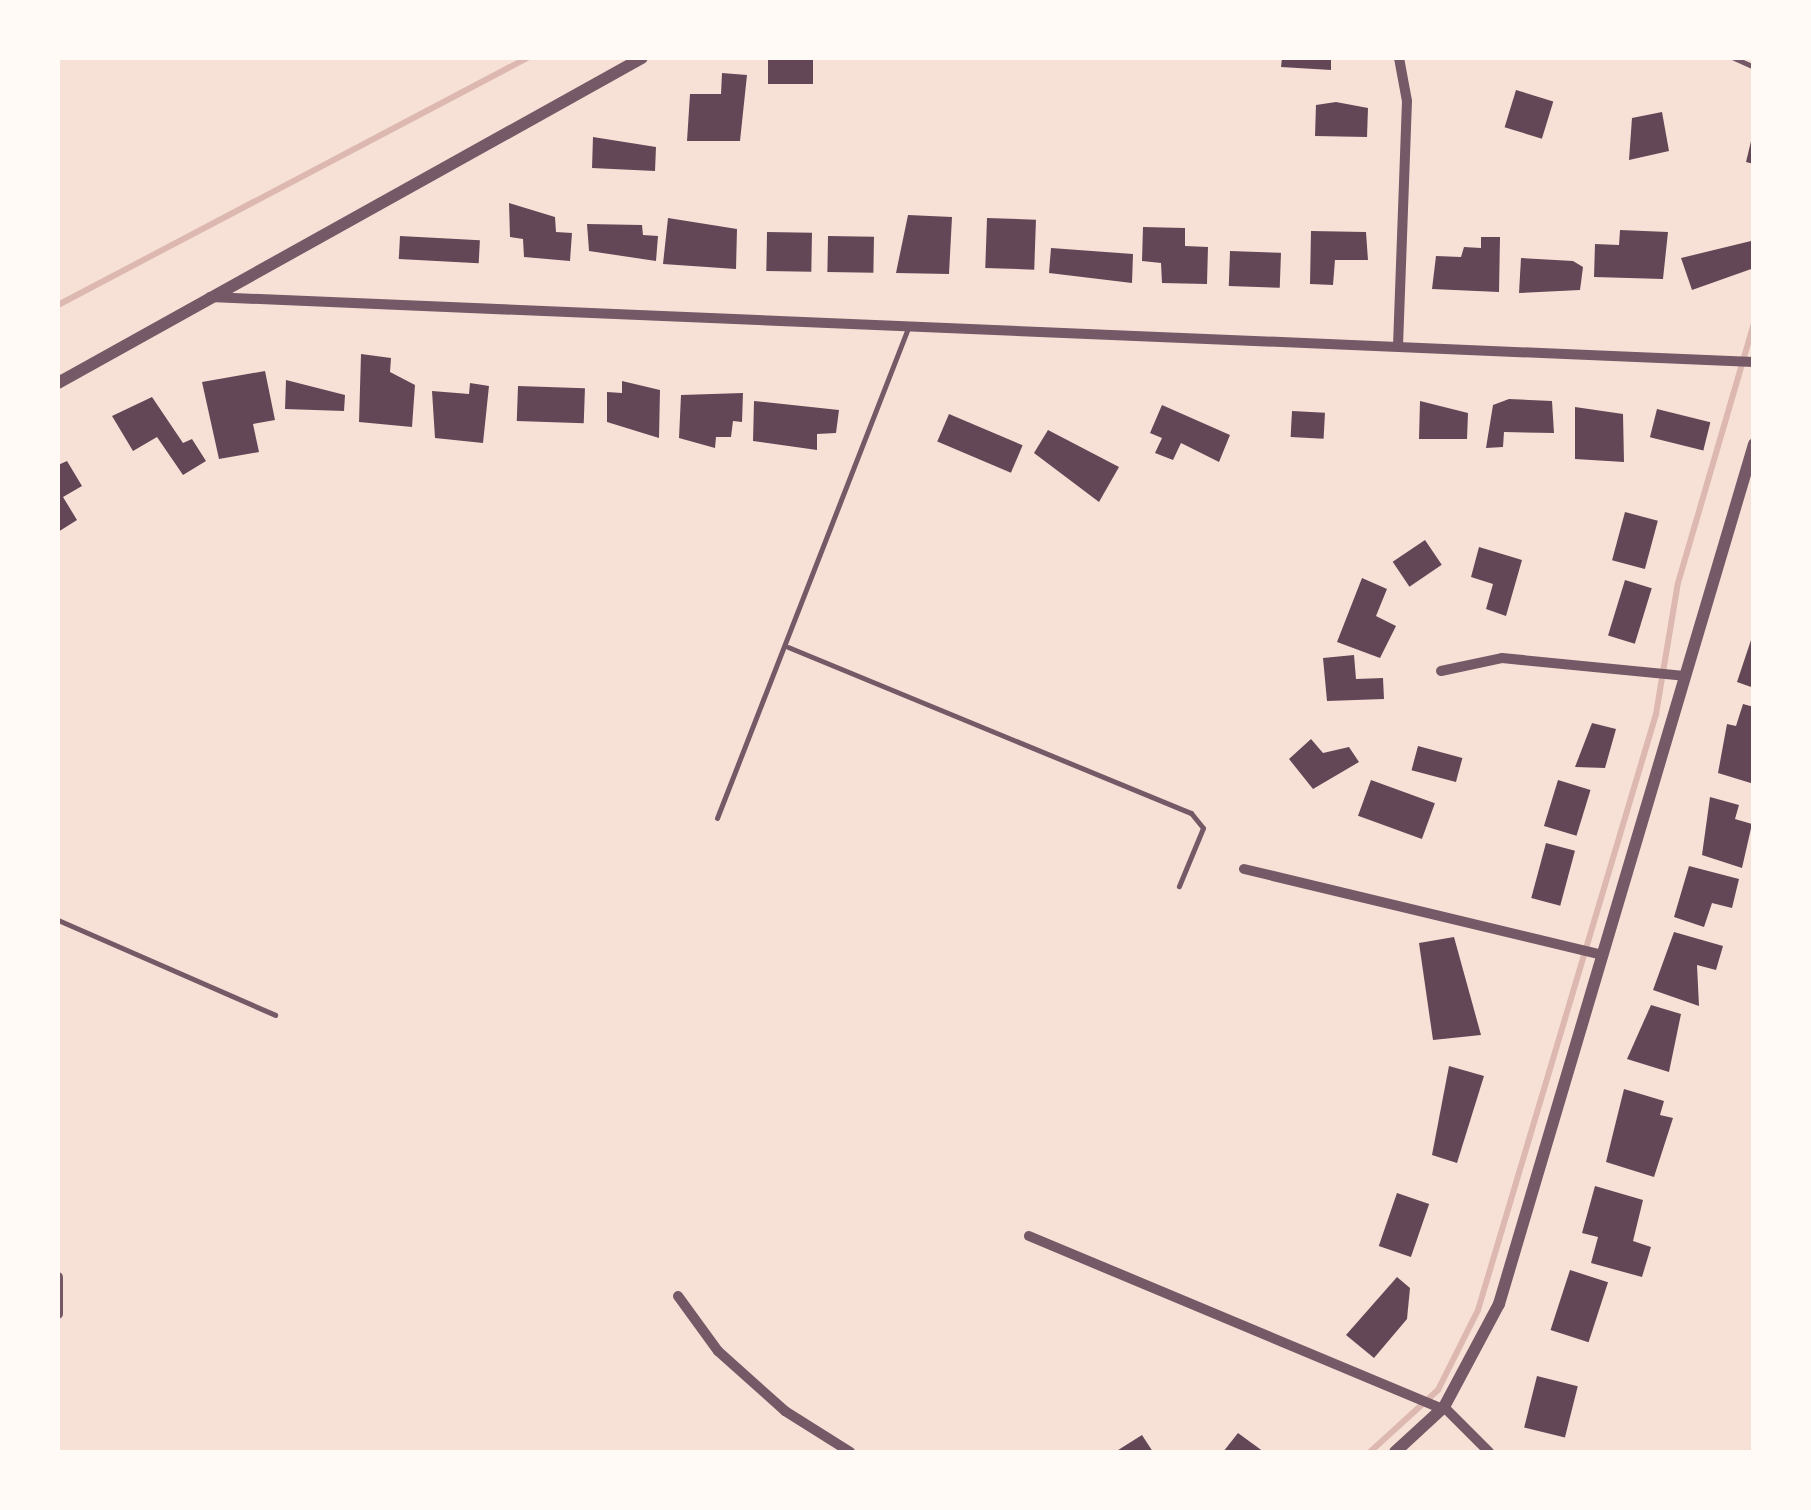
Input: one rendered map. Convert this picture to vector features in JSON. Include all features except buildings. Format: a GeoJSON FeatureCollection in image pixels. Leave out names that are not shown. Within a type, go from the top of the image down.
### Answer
{"type":"FeatureCollection","features":[{"type":"Feature","properties":{"kind":"street"},"geometry":{"type":"LineString","coordinates":[[58,382],[642,58]]}},
{"type":"Feature","properties":{"kind":"street"},"geometry":{"type":"LineString","coordinates":[[1398,58],[1407,101],[1398,346]]}},
{"type":"Feature","properties":{"kind":"street"},"geometry":{"type":"LineString","coordinates":[[210,297],[1754,362]]}},
{"type":"Feature","properties":{"kind":"street"},"geometry":{"type":"LineString","coordinates":[[1395,1452],[1443,1408],[1499,1304],[1598,954],[1754,444]]}},
{"type":"Feature","properties":{"kind":"street"},"geometry":{"type":"LineString","coordinates":[[1442,670],[1502,658],[1684,676]]}},
{"type":"Feature","properties":{"kind":"street"},"geometry":{"type":"LineString","coordinates":[[1244,869],[1598,954]]}},
{"type":"Feature","properties":{"kind":"street"},"geometry":{"type":"LineString","coordinates":[[1029,1236],[1443,1408],[1489,1452]]}},
{"type":"Feature","properties":{"kind":"street"},"geometry":{"type":"LineString","coordinates":[[58,1277],[58,1314]]}},
{"type":"Feature","properties":{"kind":"street"},"geometry":{"type":"LineString","coordinates":[[678,1296],[745,1375],[850,1452]]}},
{"type":"Feature","properties":{"kind":"lane"},"geometry":{"type":"LineString","coordinates":[[1734,58],[1754,67]]}},
{"type":"Feature","properties":{"kind":"lane"},"geometry":{"type":"LineString","coordinates":[[716,818],[788,647],[910,326]]}},
{"type":"Feature","properties":{"kind":"lane"},"geometry":{"type":"LineString","coordinates":[[788,647],[1190,813],[1203,828],[1180,886]]}},
{"type":"Feature","properties":{"kind":"lane"},"geometry":{"type":"LineString","coordinates":[[58,920],[275,1015]]}},
{"type":"Feature","properties":{"kind":"waterway"},"geometry":{"type":"LineString","coordinates":[[58,305],[527,58]]}},
{"type":"Feature","properties":{"kind":"waterway"},"geometry":{"type":"LineString","coordinates":[[1370,1452],[1438,1390],[1478,1310],[1656,714],[1678,583],[1754,323]]}}]}
